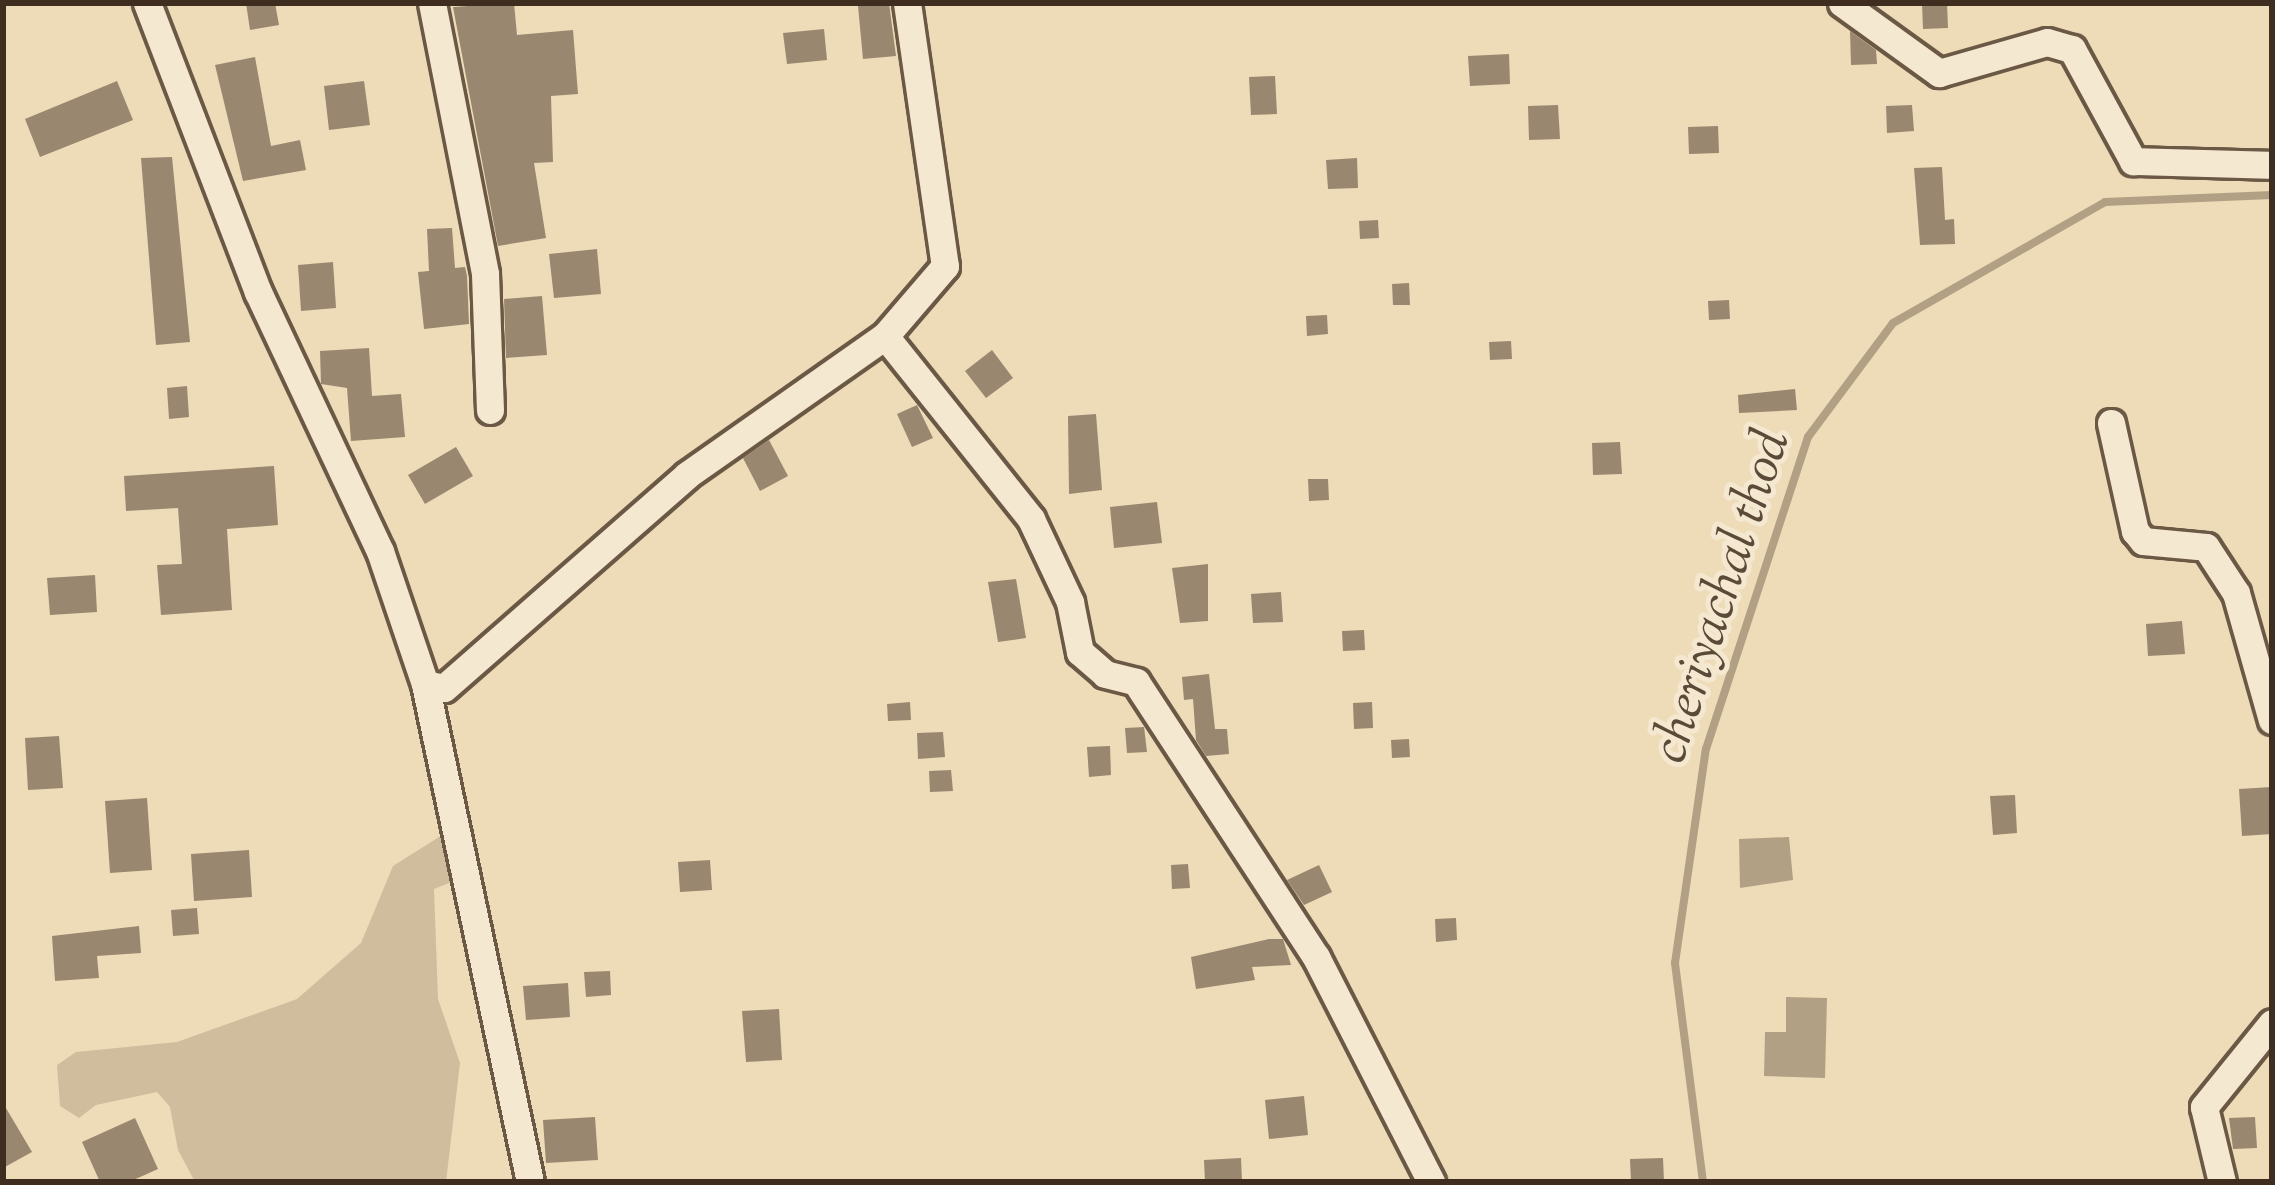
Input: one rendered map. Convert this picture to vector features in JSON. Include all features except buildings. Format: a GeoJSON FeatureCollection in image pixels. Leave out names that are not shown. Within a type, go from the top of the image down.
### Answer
{"type":"FeatureCollection","features":[{"type":"Feature","properties":{"kind":"street"},"geometry":{"type":"LineString","coordinates":[[147,3],[258,292],[380,550],[425,684],[530,1182]]}},
{"type":"Feature","properties":{"kind":"street"},"geometry":{"type":"LineString","coordinates":[[432,3],[485,274],[490,410]]}},
{"type":"Feature","properties":{"kind":"street"},"geometry":{"type":"LineString","coordinates":[[425,684],[444,688],[687,475],[885,336],[946,266],[907,3]]}},
{"type":"Feature","properties":{"kind":"street"},"geometry":{"type":"LineString","coordinates":[[1842,3],[1939,73],[2047,42],[2072,50],[2133,161],[2272,165]]}},
{"type":"Feature","properties":{"kind":"street"},"geometry":{"type":"LineString","coordinates":[[885,336],[908,355],[979,459],[1031,519],[1070,602],[1080,652],[1105,674],[1136,682],[1316,956],[1431,1182]]}},
{"type":"Feature","properties":{"kind":"street"},"geometry":{"type":"LineString","coordinates":[[2111,423],[2134,531],[2144,541],[2206,547],[2236,593],[2272,720]]}},
{"type":"Feature","properties":{"kind":"street"},"geometry":{"type":"LineString","coordinates":[[2222,1182],[2204,1107],[2272,1024]]}},
{"type":"Feature","properties":{"kind":"shaded area"},"geometry":{"type":"Polygon","coordinates":[[[439,837],[449,839],[454,881],[434,889],[438,999],[460,1063],[446,1182],[195,1182],[178,1150],[170,1107],[157,1092],[96,1105],[79,1118],[60,1106],[57,1065],[76,1052],[177,1042],[297,999],[361,943],[393,866],[439,837]]]}},
{"type":"Feature","properties":{"kind":"shaded area"},"geometry":{"type":"Polygon","coordinates":[[[1789,837],[1793,880],[1740,888],[1739,839],[1789,837]]]}},
{"type":"Feature","properties":{"kind":"shaded area"},"geometry":{"type":"Polygon","coordinates":[[[1786,997],[1827,998],[1825,1078],[1764,1076],[1765,1032],[1786,1032],[1786,997]]]}},
{"type":"Feature","properties":{"kind":"waterway","name":"cheriyachal thod"},"geometry":{"type":"LineString","coordinates":[[1703,1182],[1675,963],[1706,749],[1808,437],[1893,323],[2105,202],[2272,195]]}}]}
